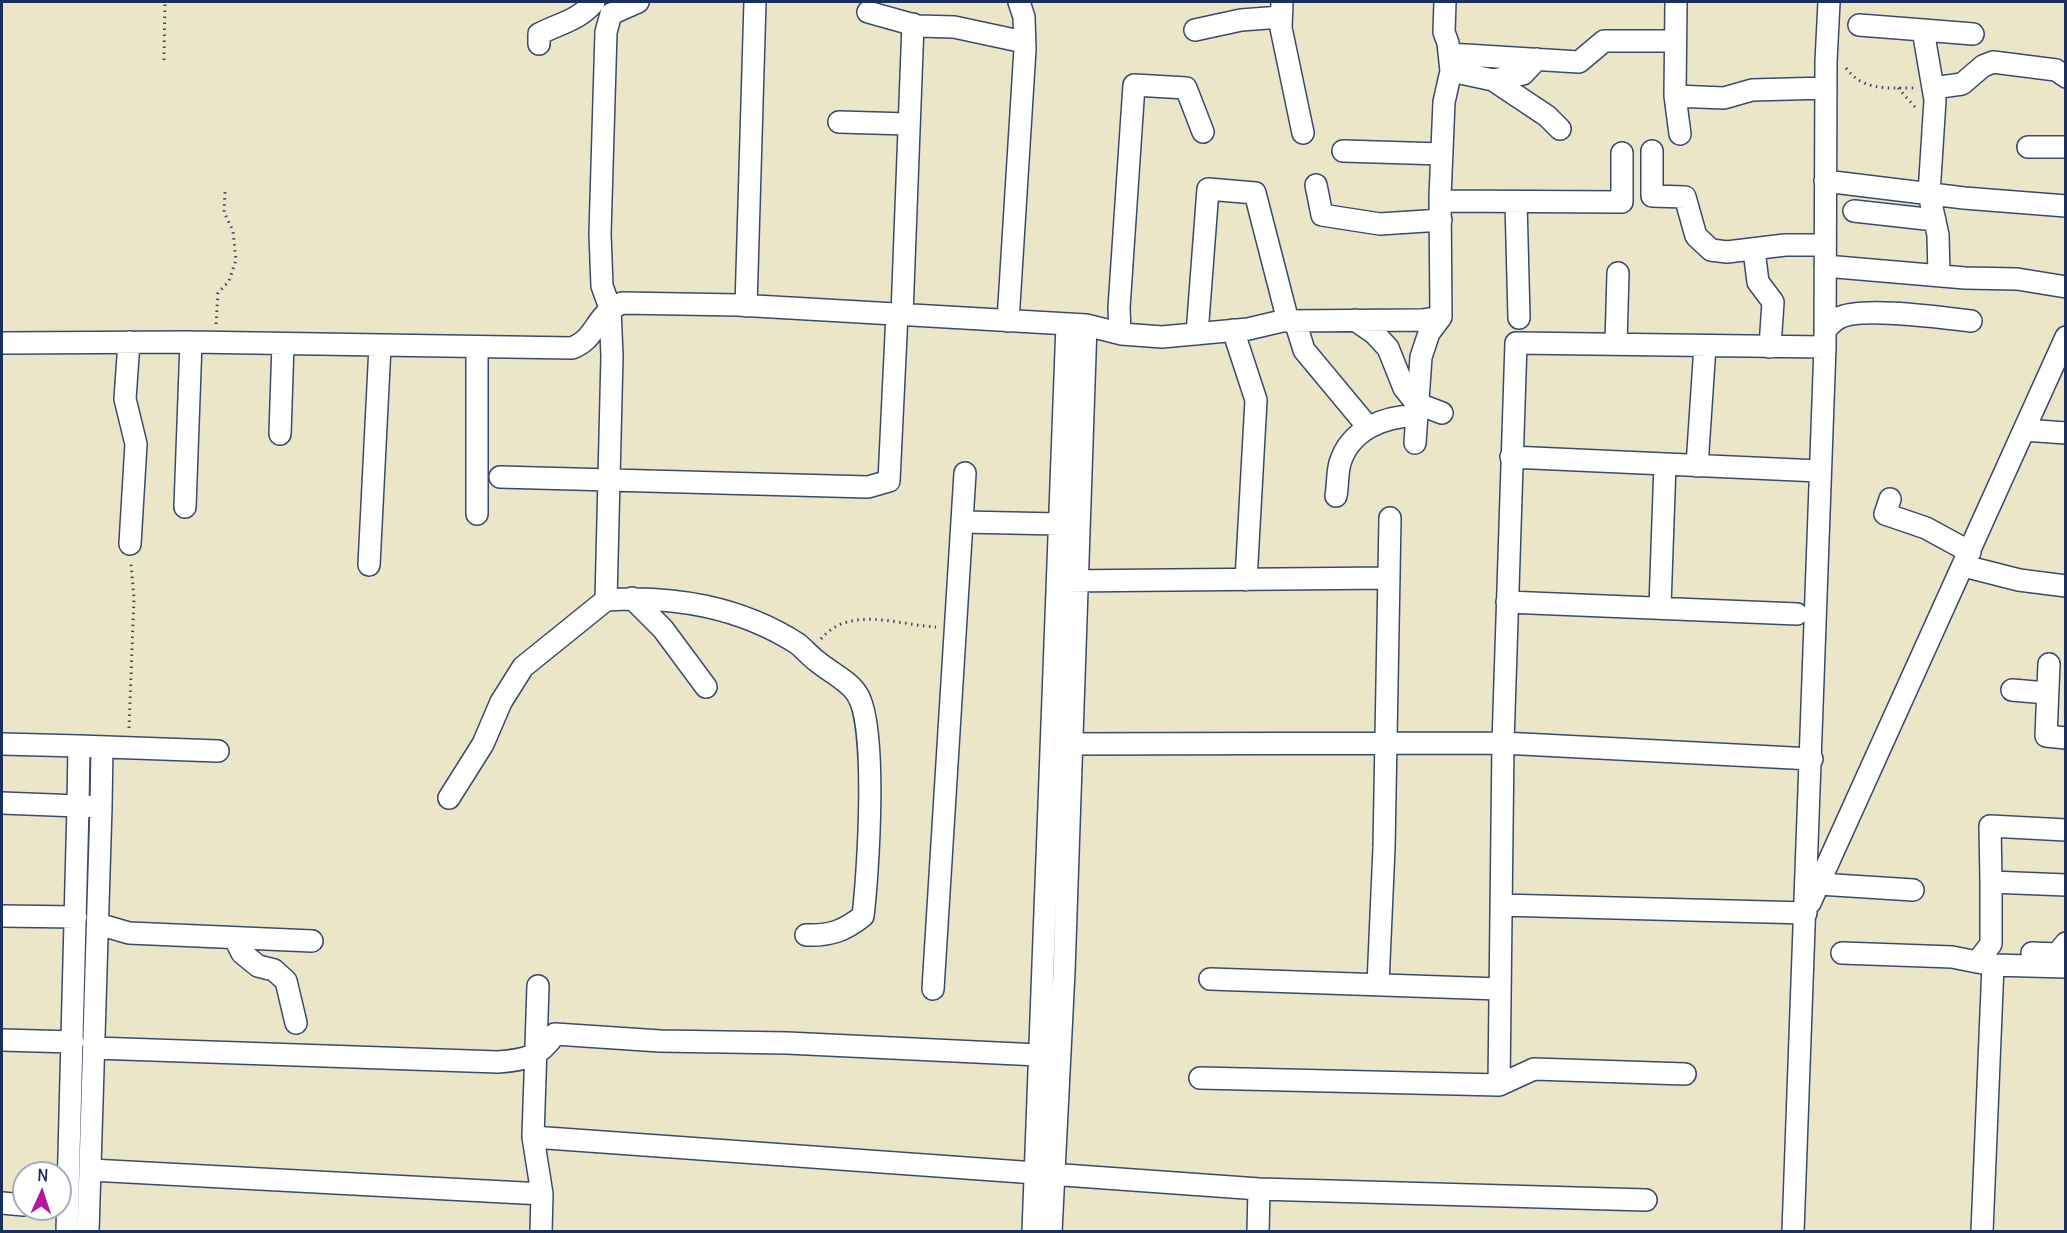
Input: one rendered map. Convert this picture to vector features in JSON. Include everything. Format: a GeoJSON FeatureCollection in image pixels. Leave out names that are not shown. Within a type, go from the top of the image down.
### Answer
{"type":"FeatureCollection","features":[{"type":"Feature","properties":{"kind":"street"},"geometry":{"type":"LineString","coordinates":[[538,44],[539,34],[570,22],[585,12],[594,2]]}},
{"type":"Feature","properties":{"kind":"street"},"geometry":{"type":"LineString","coordinates":[[606,600],[610,308],[602,285],[600,234],[606,32],[611,14],[636,2]]}},
{"type":"Feature","properties":{"kind":"street"},"geometry":{"type":"LineString","coordinates":[[746,306],[755,2]]}},
{"type":"Feature","properties":{"kind":"street"},"geometry":{"type":"LineString","coordinates":[[1008,321],[1025,2]]}},
{"type":"Feature","properties":{"kind":"street"},"geometry":{"type":"LineString","coordinates":[[1415,443],[1421,357],[1429,333],[1441,317],[1442,154],[1444,102],[1450,63],[1444,32],[1445,2]]}},
{"type":"Feature","properties":{"kind":"street"},"geometry":{"type":"LineString","coordinates":[[1676,2],[1678,115],[1701,97],[1724,98],[1752,90],[1826,88]]}},
{"type":"Feature","properties":{"kind":"street"},"geometry":{"type":"LineString","coordinates":[[1793,1232],[1812,759],[1819,471],[1825,339],[1826,88],[1829,2]]}},
{"type":"Feature","properties":{"kind":"street"},"geometry":{"type":"LineString","coordinates":[[1195,30],[1281,9],[1281,28],[1303,133]]}},
{"type":"Feature","properties":{"kind":"street"},"geometry":{"type":"LineString","coordinates":[[868,12],[913,24],[954,27],[1024,42]]}},
{"type":"Feature","properties":{"kind":"street"},"geometry":{"type":"LineString","coordinates":[[500,477],[868,487],[889,481],[913,24]]}},
{"type":"Feature","properties":{"kind":"street"},"geometry":{"type":"LineString","coordinates":[[1859,25],[1973,34]]}},
{"type":"Feature","properties":{"kind":"street"},"geometry":{"type":"LineString","coordinates":[[1923,30],[1935,100],[1929,194],[1940,255],[1939,275]]}},
{"type":"Feature","properties":{"kind":"street"},"geometry":{"type":"LineString","coordinates":[[1450,63],[1537,59],[1580,62],[1604,41],[1675,41]]}},
{"type":"Feature","properties":{"kind":"street"},"geometry":{"type":"LineString","coordinates":[[1493,80],[1523,74],[1537,59]]}},
{"type":"Feature","properties":{"kind":"street"},"geometry":{"type":"LineString","coordinates":[[1933,88],[1962,84],[1983,66],[1993,62],[2056,70],[2066,77]]}},
{"type":"Feature","properties":{"kind":"street"},"geometry":{"type":"LineString","coordinates":[[1450,63],[1493,80],[1547,116],[1560,129]]}},
{"type":"Feature","properties":{"kind":"street"},"geometry":{"type":"LineString","coordinates":[[1120,333],[1119,308],[1134,85],[1186,88],[1203,132]]}},
{"type":"Feature","properties":{"kind":"street"},"geometry":{"type":"LineString","coordinates":[[839,122],[908,124]]}},
{"type":"Feature","properties":{"kind":"street"},"geometry":{"type":"LineString","coordinates":[[2028,147],[2066,147]]}},
{"type":"Feature","properties":{"kind":"street"},"geometry":{"type":"LineString","coordinates":[[1343,151],[1442,154]]}},
{"type":"Feature","properties":{"kind":"street"},"geometry":{"type":"LineString","coordinates":[[1652,151],[1652,196],[1685,198],[1696,236],[1711,250],[1754,250],[1785,245],[1825,255],[1939,275],[2017,279],[2066,287]]}},
{"type":"Feature","properties":{"kind":"street"},"geometry":{"type":"LineString","coordinates":[[1316,184],[1322,215],[1380,224],[1441,211],[1516,202],[1622,202],[1622,153]]}},
{"type":"Feature","properties":{"kind":"street"},"geometry":{"type":"LineString","coordinates":[[1825,181],[1929,194],[2066,206]]}},
{"type":"Feature","properties":{"kind":"street"},"geometry":{"type":"LineString","coordinates":[[1197,334],[1208,189],[1256,193],[1292,321],[1304,350],[1368,427]]}},
{"type":"Feature","properties":{"kind":"street"},"geometry":{"type":"LineString","coordinates":[[1516,202],[1519,318]]}},
{"type":"Feature","properties":{"kind":"street"},"geometry":{"type":"LineString","coordinates":[[1854,211],[1935,220]]}},
{"type":"Feature","properties":{"kind":"street"},"geometry":{"type":"LineString","coordinates":[[1754,250],[1758,282],[1773,302],[1770,347]]}},
{"type":"Feature","properties":{"kind":"street"},"geometry":{"type":"LineString","coordinates":[[1616,344],[1618,273]]}},
{"type":"Feature","properties":{"kind":"street"},"geometry":{"type":"LineString","coordinates":[[2,343],[192,342],[572,348],[584,343],[606,310],[622,303],[746,306],[1077,325],[1120,333],[1162,337],[1292,321],[1422,320],[1441,317]]}},
{"type":"Feature","properties":{"kind":"street"},"geometry":{"type":"LineString","coordinates":[[1499,1085],[1503,743],[1516,343],[1770,347],[1825,339],[1840,317],[1854,315],[1914,316],[1971,321]]}},
{"type":"Feature","properties":{"kind":"street"},"geometry":{"type":"LineString","coordinates":[[1355,320],[1374,333],[1388,348],[1404,388],[1416,410]]}},
{"type":"Feature","properties":{"kind":"street"},"geometry":{"type":"LineString","coordinates":[[1067,581],[1059,524],[1077,325]]}},
{"type":"Feature","properties":{"kind":"street"},"geometry":{"type":"LineString","coordinates":[[1034,1232],[1045,1174],[1077,325]]}},
{"type":"Feature","properties":{"kind":"street"},"geometry":{"type":"LineString","coordinates":[[1233,330],[1256,400],[1246,580]]}},
{"type":"Feature","properties":{"kind":"street"},"geometry":{"type":"LineString","coordinates":[[1806,913],[2066,337]]}},
{"type":"Feature","properties":{"kind":"street"},"geometry":{"type":"LineString","coordinates":[[129,342],[125,399],[136,444],[130,544]]}},
{"type":"Feature","properties":{"kind":"street"},"geometry":{"type":"LineString","coordinates":[[185,507],[192,342]]}},
{"type":"Feature","properties":{"kind":"street"},"geometry":{"type":"LineString","coordinates":[[280,434],[283,344]]}},
{"type":"Feature","properties":{"kind":"street"},"geometry":{"type":"LineString","coordinates":[[369,565],[380,346]]}},
{"type":"Feature","properties":{"kind":"street"},"geometry":{"type":"LineString","coordinates":[[1697,466],[1705,346]]}},
{"type":"Feature","properties":{"kind":"street"},"geometry":{"type":"LineString","coordinates":[[477,347],[477,514]]}},
{"type":"Feature","properties":{"kind":"street"},"geometry":{"type":"LineString","coordinates":[[1336,496],[1340,462],[1359,433],[1368,427],[1416,410],[1442,413]]}},
{"type":"Feature","properties":{"kind":"street"},"geometry":{"type":"LineString","coordinates":[[2024,430],[2066,433]]}},
{"type":"Feature","properties":{"kind":"street"},"geometry":{"type":"LineString","coordinates":[[1511,457],[1819,471]]}},
{"type":"Feature","properties":{"kind":"street"},"geometry":{"type":"LineString","coordinates":[[1660,606],[1665,464]]}},
{"type":"Feature","properties":{"kind":"street"},"geometry":{"type":"LineString","coordinates":[[933,989],[965,473]]}},
{"type":"Feature","properties":{"kind":"street"},"geometry":{"type":"LineString","coordinates":[[1890,499],[1885,514],[1926,528],[1967,559],[2019,580],[2066,586]]}},
{"type":"Feature","properties":{"kind":"street"},"geometry":{"type":"LineString","coordinates":[[1378,984],[1387,744],[1390,518]]}},
{"type":"Feature","properties":{"kind":"street"},"geometry":{"type":"LineString","coordinates":[[963,522],[1059,524]]}},
{"type":"Feature","properties":{"kind":"street"},"geometry":{"type":"LineString","coordinates":[[1067,581],[1389,578]]}},
{"type":"Feature","properties":{"kind":"street"},"geometry":{"type":"LineString","coordinates":[[632,598],[663,628],[706,687]]}},
{"type":"Feature","properties":{"kind":"street"},"geometry":{"type":"LineString","coordinates":[[449,798],[483,744],[501,702],[523,667],[606,600],[632,598],[671,600],[720,609],[773,629],[858,694],[866,725],[870,821],[863,916],[844,931],[825,936],[806,935]]}},
{"type":"Feature","properties":{"kind":"street"},"geometry":{"type":"LineString","coordinates":[[1507,602],[1660,606],[1797,614]]}},
{"type":"Feature","properties":{"kind":"street"},"geometry":{"type":"LineString","coordinates":[[2049,664],[2046,736],[2066,738]]}},
{"type":"Feature","properties":{"kind":"street"},"geometry":{"type":"LineString","coordinates":[[2012,690],[2047,693]]}},
{"type":"Feature","properties":{"kind":"street"},"geometry":{"type":"LineString","coordinates":[[1060,744],[1503,743],[1812,759]]}},
{"type":"Feature","properties":{"kind":"street"},"geometry":{"type":"LineString","coordinates":[[2,744],[218,751]]}},
{"type":"Feature","properties":{"kind":"street"},"geometry":{"type":"LineString","coordinates":[[1051,1232],[1045,1174],[1039,1055],[1060,744]]}},
{"type":"Feature","properties":{"kind":"street"},"geometry":{"type":"LineString","coordinates":[[67,1161],[73,1042],[79,746]]}},
{"type":"Feature","properties":{"kind":"street"},"geometry":{"type":"LineString","coordinates":[[88,1232],[102,747]]}},
{"type":"Feature","properties":{"kind":"street"},"geometry":{"type":"LineString","coordinates":[[2,803],[101,807]]}},
{"type":"Feature","properties":{"kind":"street"},"geometry":{"type":"LineString","coordinates":[[1982,1232],[1991,944],[1990,826],[2066,830]]}},
{"type":"Feature","properties":{"kind":"street"},"geometry":{"type":"LineString","coordinates":[[1991,882],[2066,885]]}},
{"type":"Feature","properties":{"kind":"street"},"geometry":{"type":"LineString","coordinates":[[1820,884],[1913,890]]}},
{"type":"Feature","properties":{"kind":"street"},"geometry":{"type":"LineString","coordinates":[[1501,905],[1806,913]]}},
{"type":"Feature","properties":{"kind":"street"},"geometry":{"type":"LineString","coordinates":[[2,916],[76,917]]}},
{"type":"Feature","properties":{"kind":"street"},"geometry":{"type":"LineString","coordinates":[[98,924],[129,933],[312,941]]}},
{"type":"Feature","properties":{"kind":"street"},"geometry":{"type":"LineString","coordinates":[[235,939],[242,953],[258,966],[274,970],[286,981],[296,1023]]}},
{"type":"Feature","properties":{"kind":"street"},"geometry":{"type":"LineString","coordinates":[[276,939],[278,973]]}},
{"type":"Feature","properties":{"kind":"street"},"geometry":{"type":"LineString","coordinates":[[1990,964],[2018,953],[2057,954],[2066,943]]}},
{"type":"Feature","properties":{"kind":"street"},"geometry":{"type":"LineString","coordinates":[[1842,953],[1952,957],[1990,964],[2066,967]]}},
{"type":"Feature","properties":{"kind":"street"},"geometry":{"type":"LineString","coordinates":[[1210,979],[1499,989]]}},
{"type":"Feature","properties":{"kind":"street"},"geometry":{"type":"LineString","coordinates":[[538,986],[533,1137],[542,1194],[541,1232]]}},
{"type":"Feature","properties":{"kind":"street"},"geometry":{"type":"LineString","coordinates":[[95,1048],[498,1062],[521,1059],[547,1048],[555,1034],[660,1041],[787,1043],[1039,1055]]}},
{"type":"Feature","properties":{"kind":"street"},"geometry":{"type":"LineString","coordinates":[[2,1041],[73,1042]]}},
{"type":"Feature","properties":{"kind":"street"},"geometry":{"type":"LineString","coordinates":[[1200,1078],[1499,1085],[1534,1069],[1685,1074]]}},
{"type":"Feature","properties":{"kind":"street"},"geometry":{"type":"LineString","coordinates":[[533,1137],[1259,1189],[1646,1200]]}},
{"type":"Feature","properties":{"kind":"street"},"geometry":{"type":"LineString","coordinates":[[91,1170],[542,1194]]}},
{"type":"Feature","properties":{"kind":"street"},"geometry":{"type":"LineString","coordinates":[[1258,1232],[1259,1189]]}},
{"type":"Feature","properties":{"kind":"path"},"geometry":{"type":"LineString","coordinates":[[164,60],[165,2]]}},
{"type":"Feature","properties":{"kind":"path"},"geometry":{"type":"LineString","coordinates":[[1827,43],[1853,77],[1868,86],[1933,88]]}},
{"type":"Feature","properties":{"kind":"path"},"geometry":{"type":"LineString","coordinates":[[222,343],[215,323],[218,293],[229,281],[236,260],[233,231],[224,212],[225,192]]}},
{"type":"Feature","properties":{"kind":"path"},"geometry":{"type":"LineString","coordinates":[[129,748],[134,598],[130,544]]}},
{"type":"Feature","properties":{"kind":"path"},"geometry":{"type":"LineString","coordinates":[[808,654],[824,635],[840,623],[864,618],[905,625],[956,626]]}}]}
